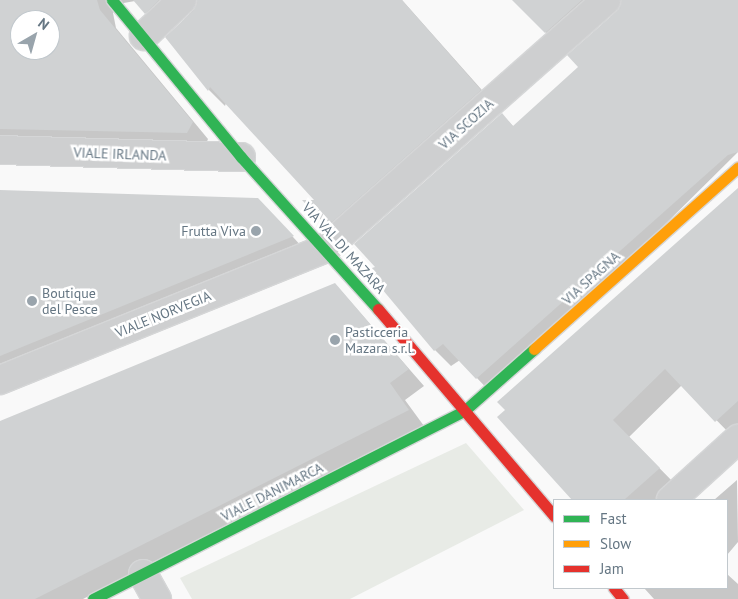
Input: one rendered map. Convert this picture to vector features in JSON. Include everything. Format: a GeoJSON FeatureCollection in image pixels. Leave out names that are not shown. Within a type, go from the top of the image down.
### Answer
{"type":"FeatureCollection","features":[{"type":"Feature","properties":{"kind":"street","name":"VIA VAL DI MAZARA"},"geometry":{"type":"LineString","coordinates":[[112,0],[144,36],[241,157],[326,248],[553,515]]}},
{"type":"Feature","properties":{"kind":"street"},"geometry":{"type":"LineString","coordinates":[[144,36],[182,0]]}},
{"type":"Feature","properties":{"kind":"street","name":"VIA SCOZIA"},"geometry":{"type":"LineString","coordinates":[[326,248],[606,0]]}},
{"type":"Feature","properties":{"kind":"street","name":"VIALE IRLANDA"},"geometry":{"type":"LineString","coordinates":[[0,150],[241,157]]}},
{"type":"Feature","properties":{"kind":"street","name":"VIA SPAGNA"},"geometry":{"type":"LineString","coordinates":[[464,411],[738,167]]}},
{"type":"Feature","properties":{"kind":"street","name":"VIALE NORVEGIA"},"geometry":{"type":"LineString","coordinates":[[0,380],[326,248]]}},
{"type":"Feature","properties":{"kind":"street","name":"VIALE DANIMARCA"},"geometry":{"type":"LineString","coordinates":[[93,599],[464,411]]}},
{"type":"Feature","properties":{"kind":"street"},"geometry":{"type":"LineString","coordinates":[[672,499],[738,439]]}},
{"type":"Feature","properties":{"kind":"street"},"geometry":{"type":"LineString","coordinates":[[143,574],[156,599]]}},
{"type":"Feature","properties":{"kind":"street"},"geometry":{"type":"LineString","coordinates":[[615,589],[623,599]]}},
{"type":"Feature","properties":{"kind":"shaded area"},"geometry":{"type":"Polygon","coordinates":[[[466,443],[524,510],[350,599],[192,599],[180,578],[466,443]]]}},
{"type":"Feature","properties":{"kind":"building"},"geometry":{"type":"Polygon","coordinates":[[[0,0],[97,0],[100,10],[193,122],[187,133],[0,129],[0,0]]]}},
{"type":"Feature","properties":{"kind":"building"},"geometry":{"type":"Polygon","coordinates":[[[133,0],[159,0],[145,14],[133,0]]]}},
{"type":"Feature","properties":{"kind":"building"},"geometry":{"type":"Polygon","coordinates":[[[197,0],[402,0],[481,90],[333,221],[325,224],[302,200],[314,200],[210,87],[208,91],[165,37],[193,11],[197,0]]]}},
{"type":"Feature","properties":{"kind":"building"},"geometry":{"type":"Polygon","coordinates":[[[512,0],[582,0],[545,33],[512,0]]]}},
{"type":"Feature","properties":{"kind":"building"},"geometry":{"type":"Polygon","coordinates":[[[621,0],[738,0],[738,152],[728,155],[476,379],[443,344],[434,351],[366,270],[375,267],[354,244],[502,113],[513,126],[578,67],[567,55],[616,12],[621,0]]]}},
{"type":"Feature","properties":{"kind":"building"},"geometry":{"type":"Polygon","coordinates":[[[738,188],[738,401],[715,422],[665,369],[613,420],[660,468],[625,499],[571,499],[497,417],[505,410],[497,402],[738,188]]]}},
{"type":"Feature","properties":{"kind":"building"},"geometry":{"type":"Polygon","coordinates":[[[0,190],[258,198],[294,236],[0,356],[0,190]]]}},
{"type":"Feature","properties":{"kind":"building"},"geometry":{"type":"Polygon","coordinates":[[[335,283],[409,369],[390,383],[409,410],[35,599],[0,599],[0,421],[335,283]]]}},
{"type":"Feature","properties":{"kind":"traffic: fast"},"geometry":{"type":"LineString","coordinates":[[112,0],[241,157],[378,309]]}},
{"type":"Feature","properties":{"kind":"traffic: fast"},"geometry":{"type":"LineString","coordinates":[[93,599],[464,411],[534,349]]}},
{"type":"Feature","properties":{"kind":"traffic: slow"},"geometry":{"type":"LineString","coordinates":[[534,349],[738,167]]}},
{"type":"Feature","properties":{"kind":"traffic: jam"},"geometry":{"type":"LineString","coordinates":[[378,309],[553,515]]}},
{"type":"Feature","properties":{"kind":"traffic: jam"},"geometry":{"type":"LineString","coordinates":[[615,589],[623,599]]}},
{"type":"Feature","properties":{"kind":"place","name":"Frutta Viva"},"geometry":{"type":"Point","coordinates":[256,231]}},
{"type":"Feature","properties":{"kind":"place","name":"Boutique del Pesce"},"geometry":{"type":"Point","coordinates":[32,301]}},
{"type":"Feature","properties":{"kind":"place","name":"Pasticceria Mazara s.r.l."},"geometry":{"type":"Point","coordinates":[335,340]}}]}
